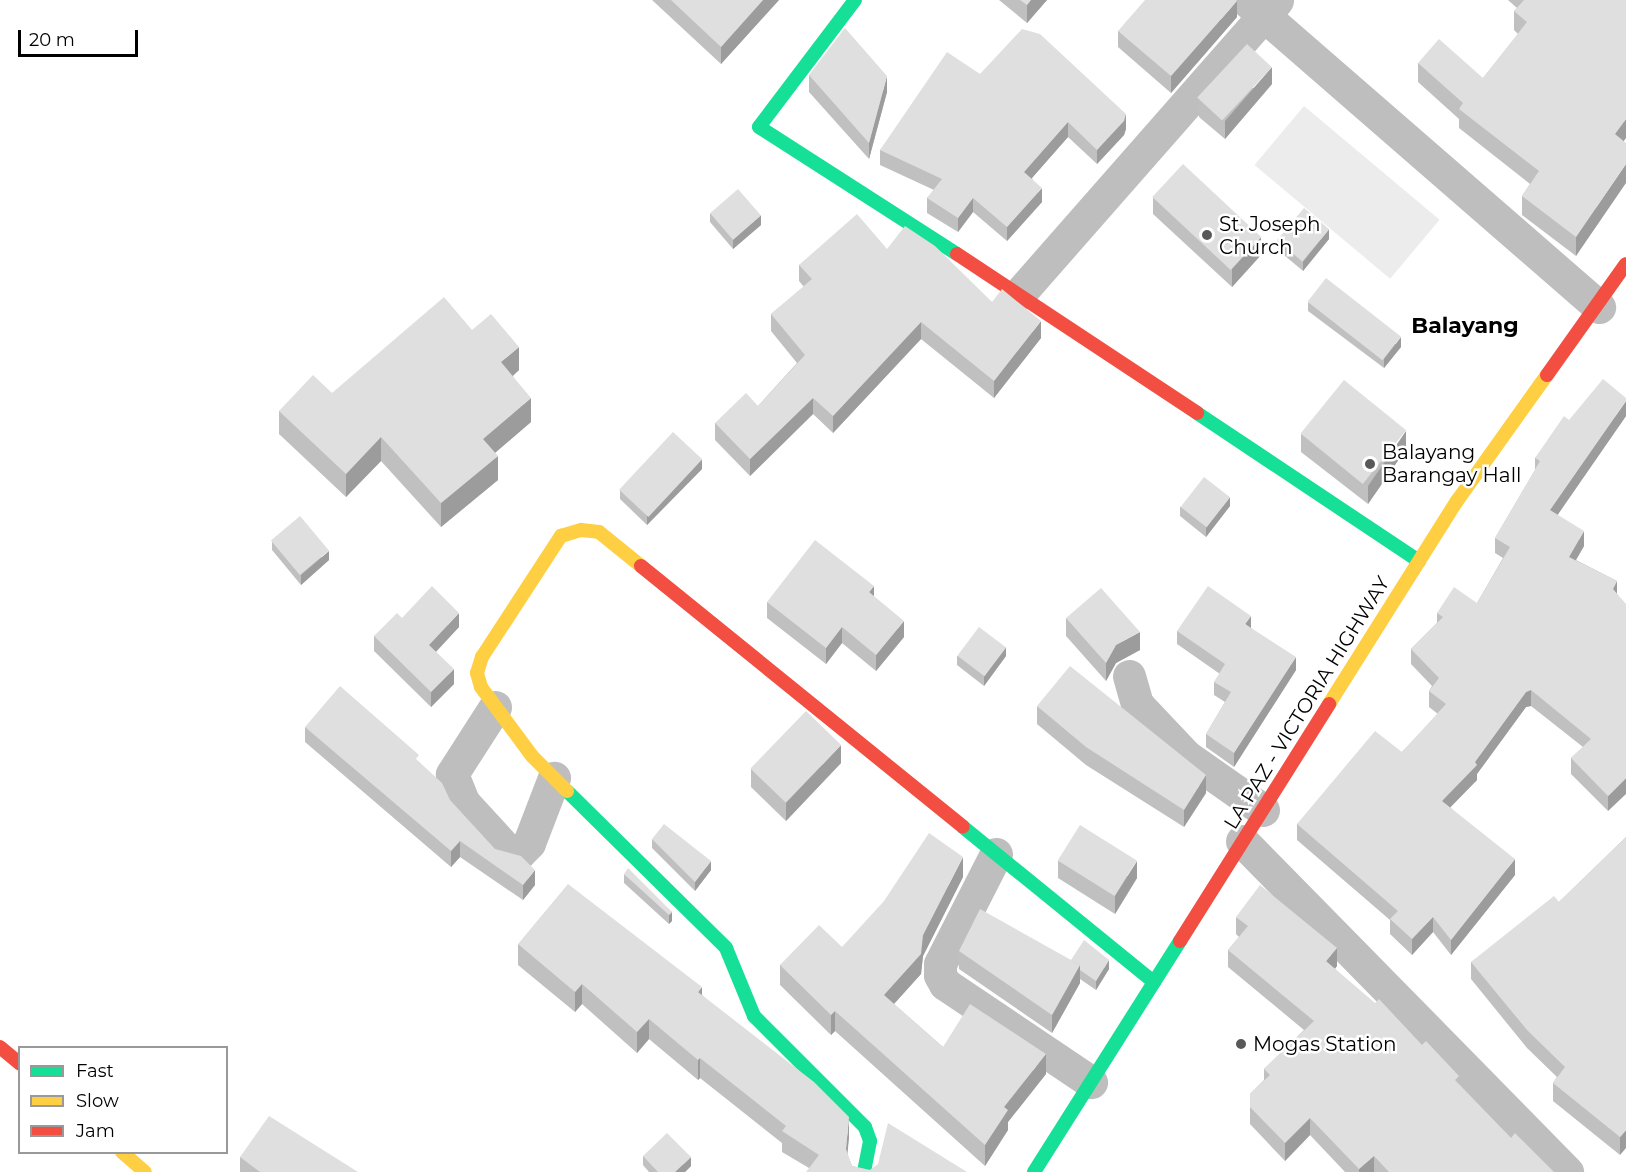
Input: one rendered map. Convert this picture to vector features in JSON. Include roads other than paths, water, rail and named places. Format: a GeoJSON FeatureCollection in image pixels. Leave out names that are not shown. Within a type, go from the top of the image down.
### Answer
{"type":"FeatureCollection","features":[{"type":"Feature","properties":{"kind":"street"},"geometry":{"type":"LineString","coordinates":[[854,0],[759,127],[1019,294],[1419,561]]}},
{"type":"Feature","properties":{"kind":"street"},"geometry":{"type":"LineString","coordinates":[[1019,294],[1263,6],[1599,307]]}},
{"type":"Feature","properties":{"kind":"street","name":"LA PAZ - VICTORIA HIGHWAY"},"geometry":{"type":"LineString","coordinates":[[1034,1172],[1457,501],[1599,307],[1626,264]]}},
{"type":"Feature","properties":{"kind":"street"},"geometry":{"type":"LineString","coordinates":[[864,1172],[870,1141],[865,1127],[754,1016],[726,948],[532,756],[481,687],[477,673],[482,657],[561,536],[581,530],[599,532],[1154,982]]}},
{"type":"Feature","properties":{"kind":"street"},"geometry":{"type":"LineString","coordinates":[[1129,676],[1137,704],[1178,749],[1263,810]]}},
{"type":"Feature","properties":{"kind":"street"},"geometry":{"type":"LineString","coordinates":[[495,707],[452,774],[464,803],[508,852],[519,853],[529,843],[554,777]]}},
{"type":"Feature","properties":{"kind":"street"},"geometry":{"type":"LineString","coordinates":[[1242,842],[1567,1172]]}},
{"type":"Feature","properties":{"kind":"street"},"geometry":{"type":"LineString","coordinates":[[996,854],[940,964],[940,975],[945,984],[1091,1082]]}},
{"type":"Feature","properties":{"kind":"street"},"geometry":{"type":"LineString","coordinates":[[0,1047],[18,1062]]}},
{"type":"Feature","properties":{"kind":"street"},"geometry":{"type":"LineString","coordinates":[[124,1154],[144,1172]]}},
{"type":"Feature","properties":{"kind":"place","name":"St. Joseph Church"},"geometry":{"type":"Point","coordinates":[1207,235]}},
{"type":"Feature","properties":{"kind":"place","name":"Balayang Barangay Hall"},"geometry":{"type":"Point","coordinates":[1370,464]}},
{"type":"Feature","properties":{"kind":"place","name":"Mogas Station"},"geometry":{"type":"Point","coordinates":[1241,1044]}},
{"type":"Feature","properties":{"kind":"district","name":"Balayang"},"geometry":{"type":"Point","coordinates":[1465,326]}}]}
